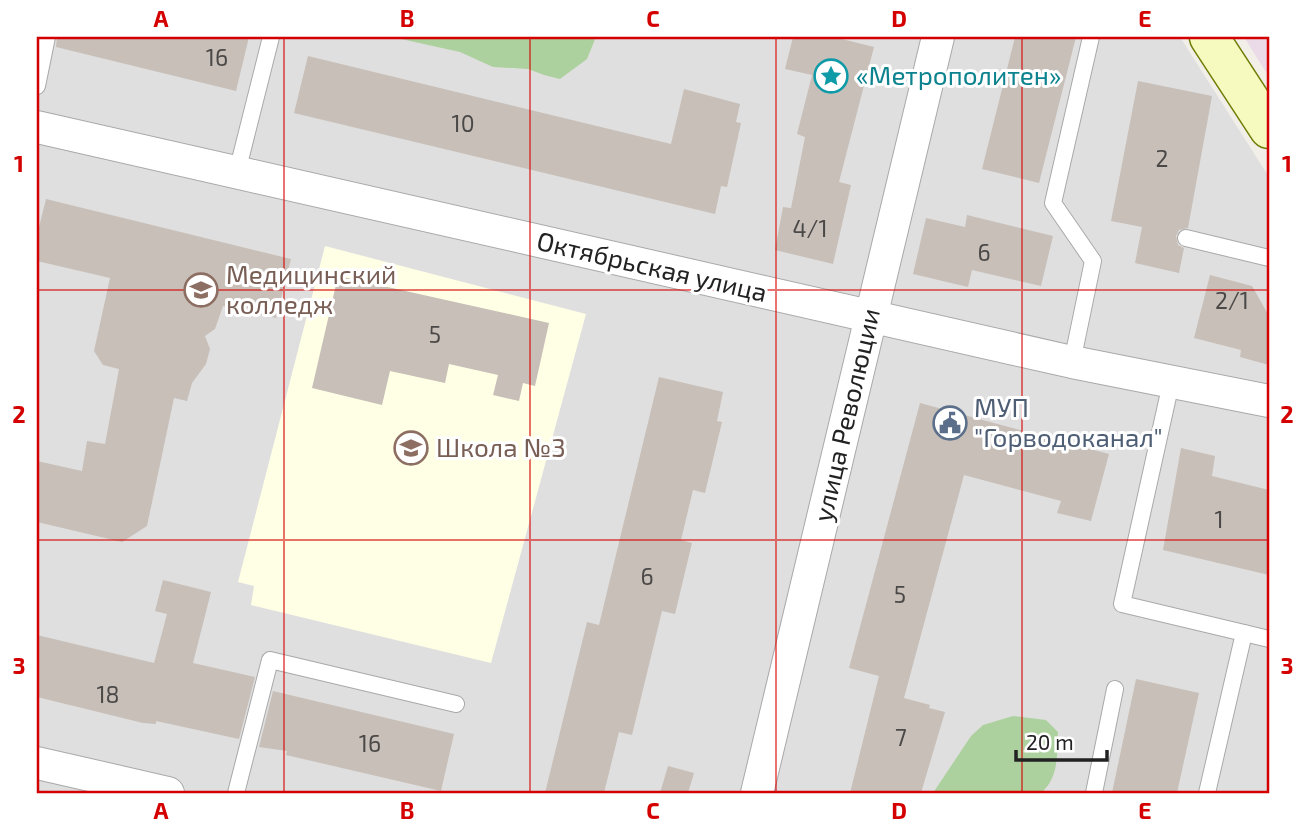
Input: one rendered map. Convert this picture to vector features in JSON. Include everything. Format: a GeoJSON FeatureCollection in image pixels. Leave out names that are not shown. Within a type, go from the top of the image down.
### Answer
{"type":"FeatureCollection","features":[{"type":"Feature","properties":{"kind":"street","name":"улица Революции"},"geometry":{"type":"LineString","coordinates":[[757,793],[938,37]]}},
{"type":"Feature","properties":{"kind":"street"},"geometry":{"type":"LineString","coordinates":[[1209,37],[1269,129]]}},
{"type":"Feature","properties":{"kind":"street","name":"Октябрьская улица"},"geometry":{"type":"LineString","coordinates":[[37,127],[1072,362],[1269,401]]}},
{"type":"Feature","properties":{"kind":"street"},"geometry":{"type":"LineString","coordinates":[[37,763],[168,793]]}},
{"type":"Feature","properties":{"kind":"lane"},"geometry":{"type":"LineString","coordinates":[[37,86],[47,37]]}},
{"type":"Feature","properties":{"kind":"lane"},"geometry":{"type":"LineString","coordinates":[[237,172],[271,37]]}},
{"type":"Feature","properties":{"kind":"lane"},"geometry":{"type":"LineString","coordinates":[[1072,362],[1093,261],[1053,203],[1091,37]]}},
{"type":"Feature","properties":{"kind":"lane"},"geometry":{"type":"LineString","coordinates":[[1186,238],[1269,258]]}},
{"type":"Feature","properties":{"kind":"lane"},"geometry":{"type":"LineString","coordinates":[[1171,383],[1122,604],[1269,639]]}},
{"type":"Feature","properties":{"kind":"lane"},"geometry":{"type":"LineString","coordinates":[[1207,793],[1244,633]]}},
{"type":"Feature","properties":{"kind":"lane"},"geometry":{"type":"LineString","coordinates":[[236,793],[270,660],[456,704]]}},
{"type":"Feature","properties":{"kind":"lane"},"geometry":{"type":"LineString","coordinates":[[1094,793],[1115,689]]}},
{"type":"Feature","properties":{"kind":"shaded area"},"geometry":{"type":"Polygon","coordinates":[[[37,37],[1180,37],[1269,177],[1269,793],[37,793],[37,37]]]}},
{"type":"Feature","properties":{"kind":"shaded area"},"geometry":{"type":"Polygon","coordinates":[[[1244,37],[1269,37],[1269,77],[1244,37]]]}},
{"type":"Feature","properties":{"kind":"shaded area","name":"Школа №3"},"geometry":{"type":"Polygon","coordinates":[[[325,246],[586,314],[491,663],[251,605],[254,586],[238,582],[325,246]]]}},
{"type":"Feature","properties":{"kind":"green space"},"geometry":{"type":"Polygon","coordinates":[[[392,37],[596,37],[587,59],[560,79],[528,69],[493,67],[460,52],[392,37]]]}},
{"type":"Feature","properties":{"kind":"green space"},"geometry":{"type":"Polygon","coordinates":[[[1013,716],[1046,720],[1058,732],[1054,773],[1041,793],[933,793],[971,736],[983,725],[1013,716]]]}},
{"type":"Feature","properties":{"kind":"building"},"geometry":{"type":"Polygon","coordinates":[[[57,37],[249,37],[236,91],[56,47],[57,37]]]}},
{"type":"Feature","properties":{"kind":"building"},"geometry":{"type":"Polygon","coordinates":[[[793,37],[834,37],[874,47],[839,182],[851,185],[833,264],[775,250],[783,207],[791,208],[805,137],[797,134],[812,75],[785,69],[793,37]]]}},
{"type":"Feature","properties":{"kind":"building"},"geometry":{"type":"Polygon","coordinates":[[[1015,37],[1076,37],[1039,183],[982,169],[1015,37]]]}},
{"type":"Feature","properties":{"kind":"building"},"geometry":{"type":"Polygon","coordinates":[[[308,56],[671,144],[684,89],[740,104],[736,122],[741,123],[727,187],[721,186],[715,214],[294,113],[308,56]]]}},
{"type":"Feature","properties":{"kind":"building"},"geometry":{"type":"Polygon","coordinates":[[[1138,81],[1212,96],[1188,228],[1179,230],[1176,236],[1178,245],[1184,248],[1179,273],[1135,263],[1142,227],[1111,221],[1138,81]]]}},
{"type":"Feature","properties":{"kind":"building","name":"Медицинский колледж"},"geometry":{"type":"Polygon","coordinates":[[[46,199],[291,259],[276,318],[223,306],[215,329],[205,336],[210,349],[206,364],[192,383],[187,401],[174,398],[147,526],[122,542],[37,522],[37,461],[82,471],[87,441],[105,444],[119,369],[103,365],[94,351],[110,278],[37,261],[37,235],[46,199]]]}},
{"type":"Feature","properties":{"kind":"building"},"geometry":{"type":"Polygon","coordinates":[[[967,215],[1053,236],[1041,286],[972,270],[968,287],[913,274],[926,218],[965,227],[967,215]]]}},
{"type":"Feature","properties":{"kind":"building"},"geometry":{"type":"Polygon","coordinates":[[[1210,275],[1252,286],[1269,316],[1269,365],[1240,357],[1241,350],[1194,338],[1210,275]]]}},
{"type":"Feature","properties":{"kind":"building"},"geometry":{"type":"Polygon","coordinates":[[[338,276],[549,323],[535,386],[523,383],[519,401],[493,395],[498,375],[449,364],[445,383],[390,371],[382,405],[312,388],[338,276]]]}},
{"type":"Feature","properties":{"kind":"building"},"geometry":{"type":"Polygon","coordinates":[[[659,377],[723,392],[717,421],[722,422],[705,493],[693,490],[681,540],[692,543],[675,614],[662,611],[632,735],[619,732],[604,793],[545,793],[587,622],[599,625],[659,377]]]}},
{"type":"Feature","properties":{"kind":"building"},"geometry":{"type":"Polygon","coordinates":[[[920,403],[1109,454],[1091,521],[1057,513],[1061,501],[964,475],[904,698],[945,712],[921,793],[850,793],[879,676],[849,668],[920,403]]]}},
{"type":"Feature","properties":{"kind":"building"},"geometry":{"type":"Polygon","coordinates":[[[1181,448],[1215,456],[1212,476],[1269,490],[1269,575],[1163,550],[1181,448]]]}},
{"type":"Feature","properties":{"kind":"building"},"geometry":{"type":"Polygon","coordinates":[[[163,580],[211,592],[193,663],[255,677],[239,739],[156,721],[156,724],[143,723],[37,697],[37,635],[154,663],[167,614],[155,611],[163,580]]]}},
{"type":"Feature","properties":{"kind":"building"},"geometry":{"type":"Polygon","coordinates":[[[1136,679],[1199,693],[1177,793],[1112,793],[1136,679]]]}},
{"type":"Feature","properties":{"kind":"building"},"geometry":{"type":"Polygon","coordinates":[[[273,691],[454,734],[441,791],[286,755],[287,751],[259,747],[273,691]]]}},
{"type":"Feature","properties":{"kind":"building"},"geometry":{"type":"Polygon","coordinates":[[[668,766],[694,773],[688,793],[660,793],[668,766]]]}},
{"type":"Feature","properties":{"kind":"place","name":"«Метрополитен»"},"geometry":{"type":"Point","coordinates":[831,76]}},
{"type":"Feature","properties":{"kind":"place","name":"Медицинский колледж"},"geometry":{"type":"Point","coordinates":[201,290]}},
{"type":"Feature","properties":{"kind":"place","name":"МУП \"Горводоканал\""},"geometry":{"type":"Point","coordinates":[950,423]}},
{"type":"Feature","properties":{"kind":"place","name":"Школа №3"},"geometry":{"type":"Point","coordinates":[411,448]}}]}
